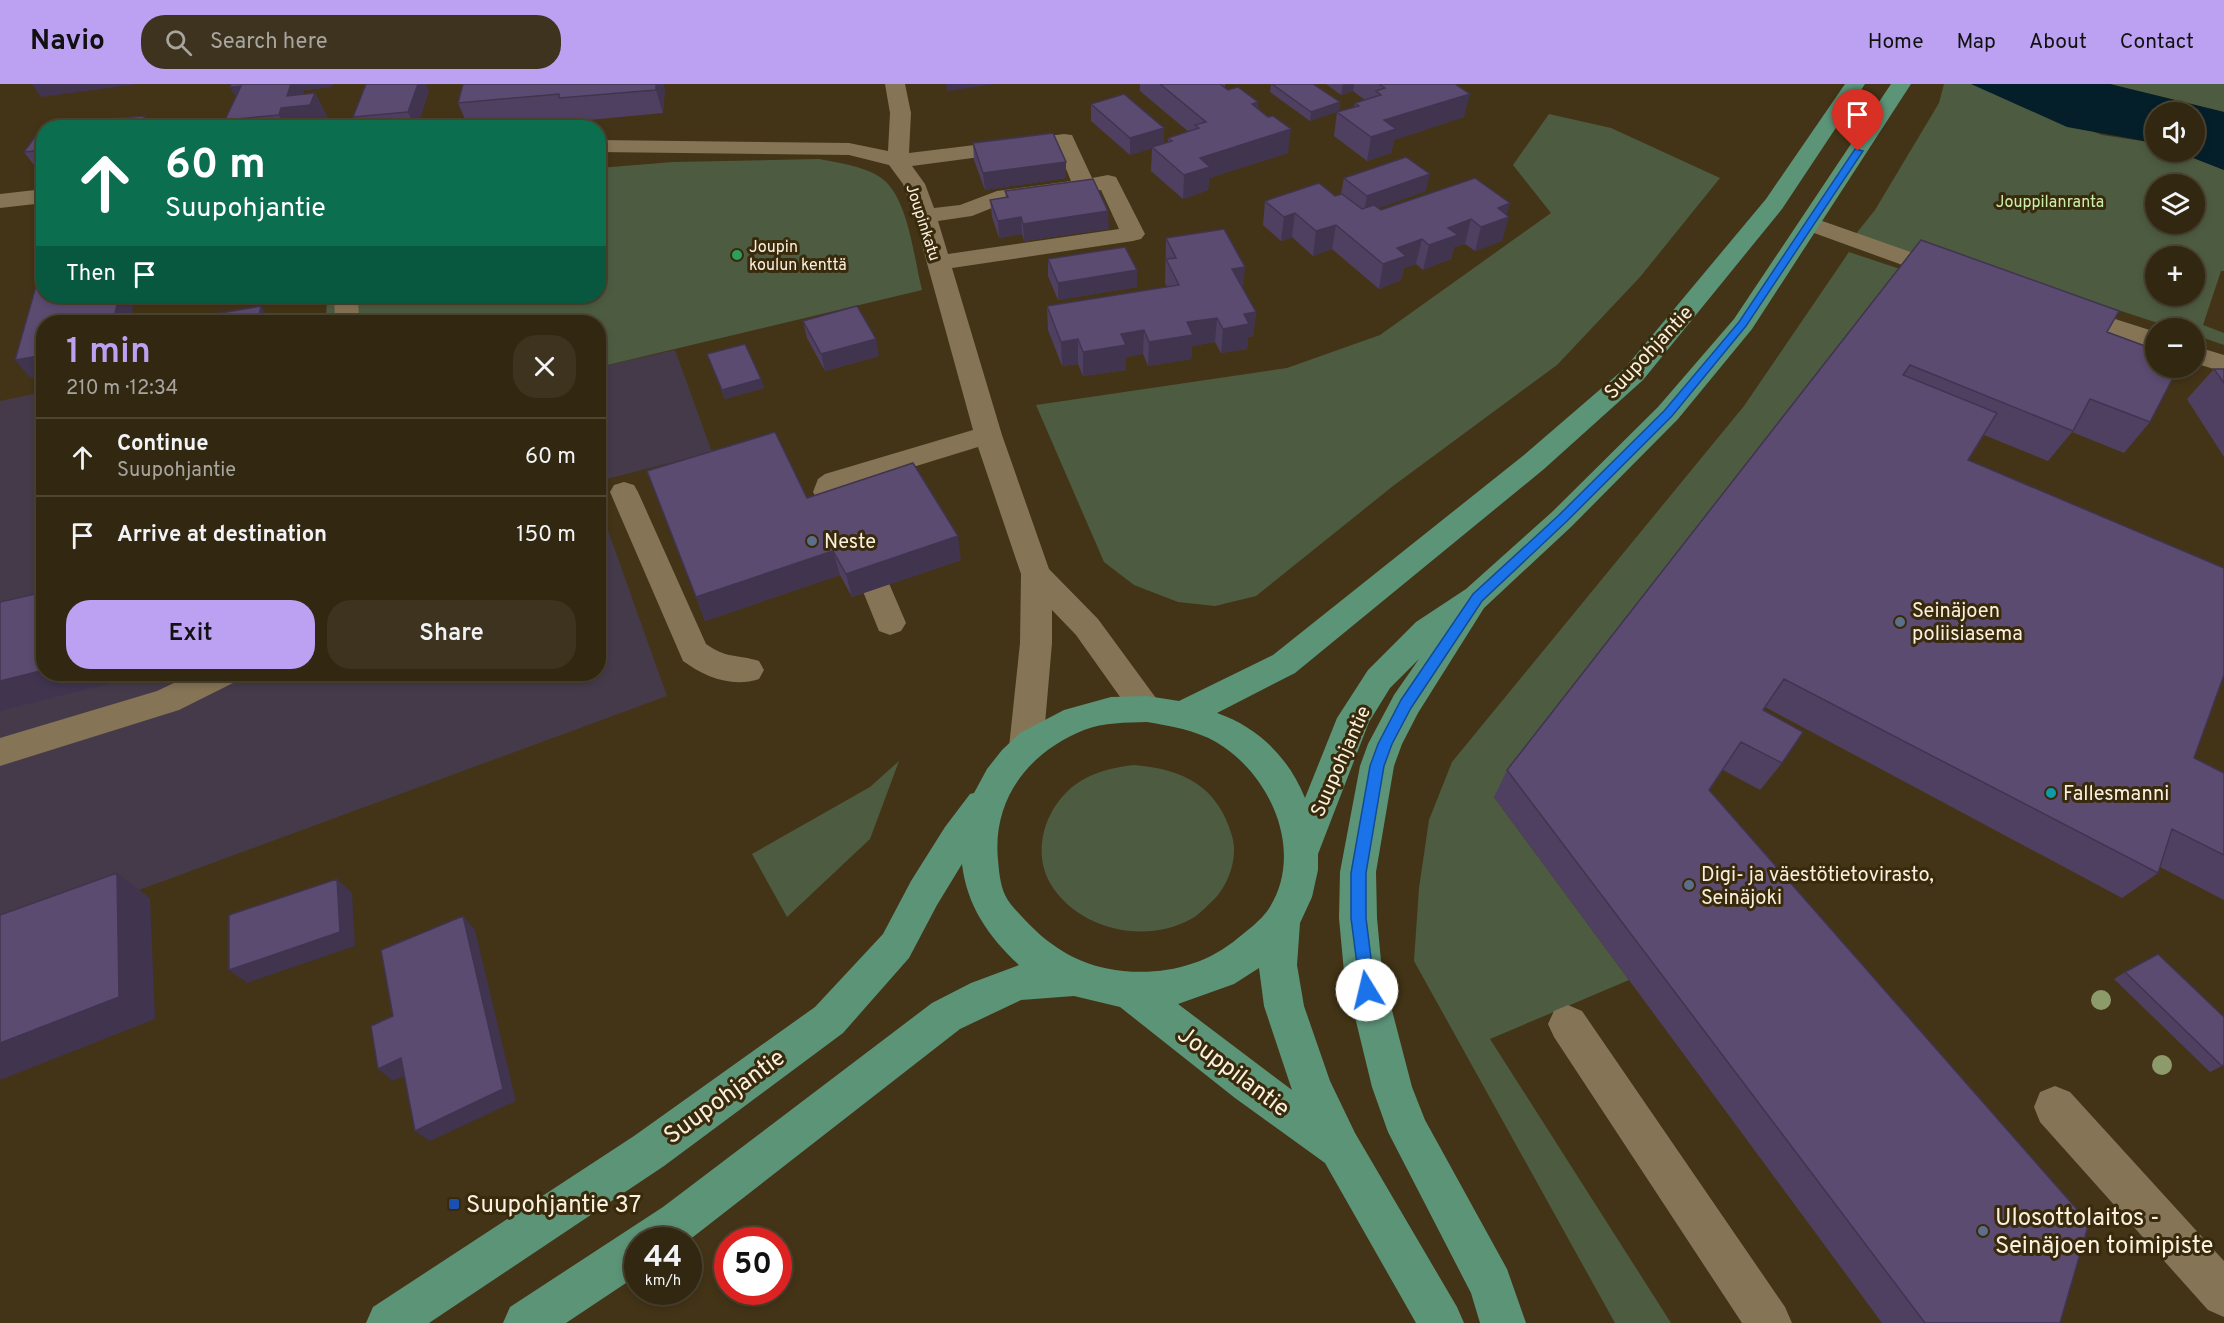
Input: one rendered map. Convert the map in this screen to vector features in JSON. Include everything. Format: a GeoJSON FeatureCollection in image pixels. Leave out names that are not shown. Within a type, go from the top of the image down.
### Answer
{"type":"FeatureCollection","features":[{"type":"Feature","properties":{"kind":"main road","name":"Suupohjantie"},"geometry":{"type":"LineString","coordinates":[[1184,714],[1284,664],[1534,462],[1634,374],[1774,204],[1855,84]]}},
{"type":"Feature","properties":{"kind":"main road","name":"Suupohjantie"},"geometry":{"type":"LineString","coordinates":[[1302,849],[1354,718],[1379,679],[1427,630],[1477,597],[1562,519],[1668,413],[1743,324],[1900,86]]}},
{"type":"Feature","properties":{"kind":"main road"},"geometry":{"type":"LineString","coordinates":[[1477,597],[1406,704],[1385,744],[1377,766],[1358,873],[1358,918],[1363,972],[1379,1045],[1392,1087],[1409,1132],[1491,1285],[1503,1323]]}},
{"type":"Feature","properties":{"kind":"main road"},"geometry":{"type":"LineString","coordinates":[[1146,709],[1184,714],[1230,733],[1267,763],[1293,804],[1302,849],[1298,887],[1281,922],[1242,961],[1190,985],[1130,991],[1074,978],[1028,951],[995,912],[979,870],[978,831],[988,796],[1005,769],[1026,747],[1060,726],[1099,712],[1146,709]]}},
{"type":"Feature","properties":{"kind":"main road","name":"Suupohjantie"},"geometry":{"type":"LineString","coordinates":[[389,1323],[649,1151],[829,1020],[896,946],[958,838],[988,796]]}},
{"type":"Feature","properties":{"kind":"main road","name":"Jouppilantie"},"geometry":{"type":"LineString","coordinates":[[1281,922],[1278,965],[1284,1006],[1312,1088],[1340,1148],[1441,1323]]}},
{"type":"Feature","properties":{"kind":"main road"},"geometry":{"type":"LineString","coordinates":[[670,1227],[946,1016],[985,996],[1021,982],[1074,978]]}},
{"type":"Feature","properties":{"kind":"main road","name":"Jouppilantie"},"geometry":{"type":"LineString","coordinates":[[1130,991],[1249,1084],[1340,1148]]}},
{"type":"Feature","properties":{"kind":"main road"},"geometry":{"type":"LineString","coordinates":[[526,1323],[624,1257]]}},
{"type":"Feature","properties":{"kind":"street"},"geometry":{"type":"LineString","coordinates":[[896,84],[902,106],[902,131],[897,160],[932,158],[1064,140],[1084,185]]}},
{"type":"Feature","properties":{"kind":"street","name":"Joupinkatu"},"geometry":{"type":"LineString","coordinates":[[606,146],[849,149],[897,160],[914,184],[988,435],[1036,574],[1036,643],[1026,747]]}},
{"type":"Feature","properties":{"kind":"street"},"geometry":{"type":"LineString","coordinates":[[925,216],[964,211],[997,198],[1108,182],[1133,234],[938,263]]}},
{"type":"Feature","properties":{"kind":"street"},"geometry":{"type":"LineString","coordinates":[[0,201],[36,197]]}},
{"type":"Feature","properties":{"kind":"street"},"geometry":{"type":"LineString","coordinates":[[1811,224],[1977,283]]}},
{"type":"Feature","properties":{"kind":"street"},"geometry":{"type":"LineString","coordinates":[[2044,305],[2145,337]]}},
{"type":"Feature","properties":{"kind":"street"},"geometry":{"type":"LineString","coordinates":[[2205,358],[2224,364]]}},
{"type":"Feature","properties":{"kind":"street"},"geometry":{"type":"LineString","coordinates":[[839,513],[827,492],[835,481],[988,435]]}},
{"type":"Feature","properties":{"kind":"street"},"geometry":{"type":"LineString","coordinates":[[624,492],[694,652],[719,667],[748,670]]}},
{"type":"Feature","properties":{"kind":"street","name":"Joupinkatu"},"geometry":{"type":"LineString","coordinates":[[1036,574],[1087,627],[1146,709]]}},
{"type":"Feature","properties":{"kind":"street"},"geometry":{"type":"LineString","coordinates":[[877,589],[891,623]]}},
{"type":"Feature","properties":{"kind":"street"},"geometry":{"type":"LineString","coordinates":[[0,752],[167,701],[208,681]]}},
{"type":"Feature","properties":{"kind":"street"},"geometry":{"type":"LineString","coordinates":[[1568,1024],[1769,1323]]}},
{"type":"Feature","properties":{"kind":"street"},"geometry":{"type":"LineString","coordinates":[[2055,1107],[2224,1294]]}},
{"type":"Feature","properties":{"kind":"shaded area"},"geometry":{"type":"Polygon","coordinates":[[[675,350],[712,452],[606,479],[606,365],[675,350]]]}},
{"type":"Feature","properties":{"kind":"shaded area"},"geometry":{"type":"Polygon","coordinates":[[[36,393],[36,681],[606,681],[606,525],[667,696],[0,941],[0,401],[36,393]]]}},
{"type":"Feature","properties":{"kind":"green space","name":"Jouppilanranta"},"geometry":{"type":"Polygon","coordinates":[[[1944,84],[1971,84],[2102,135],[2145,141],[2145,162],[2204,162],[2224,170],[2224,271],[2221,271],[2205,319],[2145,319],[1956,257],[1948,266],[1855,235],[1875,210],[1939,103],[1944,84]]]}},
{"type":"Feature","properties":{"kind":"green space"},"geometry":{"type":"Polygon","coordinates":[[[2110,84],[2224,84],[2224,112],[2205,107],[2205,102],[2183,102],[2110,84]]]}},
{"type":"Feature","properties":{"kind":"green space"},"geometry":{"type":"Polygon","coordinates":[[[1549,114],[1611,128],[1720,178],[1640,277],[1557,365],[1393,486],[1256,596],[1215,606],[1178,602],[1134,585],[1104,562],[1036,405],[1287,368],[1380,335],[1551,213],[1513,165],[1549,114]]]}},
{"type":"Feature","properties":{"kind":"green space"},"geometry":{"type":"Polygon","coordinates":[[[819,159],[854,166],[879,176],[893,191],[900,203],[922,290],[606,365],[606,315],[326,315],[327,303],[606,303],[606,167],[673,162],[819,159]]]}},
{"type":"Feature","properties":{"kind":"green space"},"geometry":{"type":"Polygon","coordinates":[[[1849,252],[1903,270],[1494,797],[1629,980],[1490,1039],[1671,1323],[1615,1323],[1414,961],[1419,888],[1429,820],[1452,762],[1744,406],[1849,252]]]}},
{"type":"Feature","properties":{"kind":"green space","name":"Jouppilanranta"},"geometry":{"type":"Polygon","coordinates":[[[2205,326],[2224,333],[2224,345],[2205,338],[2205,326]]]}},
{"type":"Feature","properties":{"kind":"green space"},"geometry":{"type":"Polygon","coordinates":[[[899,761],[870,839],[787,917],[752,854],[870,787],[899,761]]]}},
{"type":"Feature","properties":{"kind":"green space"},"geometry":{"type":"Polygon","coordinates":[[[1134,765],[1168,771],[1196,783],[1218,804],[1226,819],[1234,845],[1230,874],[1215,899],[1191,919],[1173,927],[1153,931],[1113,928],[1077,912],[1062,899],[1050,883],[1044,869],[1042,854],[1043,838],[1053,809],[1073,786],[1097,773],[1134,765]]]}},
{"type":"Feature","properties":{"kind":"water"},"geometry":{"type":"Polygon","coordinates":[[[1971,84],[2110,84],[2183,102],[2145,102],[2145,141],[2067,127],[1971,84]]]}},
{"type":"Feature","properties":{"kind":"water"},"geometry":{"type":"Polygon","coordinates":[[[2205,107],[2224,112],[2224,170],[2204,162],[2205,107]]]}},
{"type":"Feature","properties":{"kind":"building"},"geometry":{"type":"Polygon","coordinates":[[[231,84],[291,84],[287,96],[315,93],[310,105],[281,108],[279,115],[225,120],[241,86],[230,87],[231,84]]]}},
{"type":"Feature","properties":{"kind":"building"},"geometry":{"type":"Polygon","coordinates":[[[366,84],[418,84],[408,112],[353,117],[366,84]]]}},
{"type":"Feature","properties":{"kind":"building"},"geometry":{"type":"Polygon","coordinates":[[[463,84],[656,84],[656,90],[559,98],[559,94],[458,103],[463,84]]]}},
{"type":"Feature","properties":{"kind":"building"},"geometry":{"type":"Polygon","coordinates":[[[1160,84],[1220,84],[1228,90],[1238,87],[1258,102],[1252,104],[1268,117],[1273,116],[1291,129],[1200,158],[1210,167],[1184,175],[1152,147],[1172,141],[1168,138],[1199,128],[1195,125],[1206,122],[1160,84]]]}},
{"type":"Feature","properties":{"kind":"building"},"geometry":{"type":"Polygon","coordinates":[[[1272,84],[1313,84],[1340,102],[1311,112],[1272,84]]]}},
{"type":"Feature","properties":{"kind":"building"},"geometry":{"type":"Polygon","coordinates":[[[1379,84],[1455,84],[1470,94],[1384,120],[1396,129],[1371,137],[1337,112],[1359,106],[1355,103],[1381,95],[1376,91],[1385,88],[1379,84]]]}},
{"type":"Feature","properties":{"kind":"building"},"geometry":{"type":"Polygon","coordinates":[[[1124,94],[1164,128],[1130,138],[1091,104],[1124,94]]]}},
{"type":"Feature","properties":{"kind":"building"},"geometry":{"type":"Polygon","coordinates":[[[145,116],[143,120],[94,120],[145,116]]]}},
{"type":"Feature","properties":{"kind":"building"},"geometry":{"type":"Polygon","coordinates":[[[1053,133],[1066,162],[983,173],[973,143],[1053,133]]]}},
{"type":"Feature","properties":{"kind":"building"},"geometry":{"type":"Polygon","coordinates":[[[36,135],[36,151],[24,152],[36,135]]]}},
{"type":"Feature","properties":{"kind":"building"},"geometry":{"type":"Polygon","coordinates":[[[1406,157],[1430,174],[1367,196],[1344,178],[1406,157]]]}},
{"type":"Feature","properties":{"kind":"building"},"geometry":{"type":"Polygon","coordinates":[[[1475,178],[1510,203],[1498,208],[1509,217],[1481,227],[1471,219],[1448,228],[1458,235],[1429,245],[1422,239],[1397,248],[1406,256],[1383,264],[1336,225],[1316,231],[1295,213],[1284,217],[1265,201],[1319,183],[1335,196],[1342,194],[1362,209],[1374,205],[1381,210],[1475,178]]]}},
{"type":"Feature","properties":{"kind":"building"},"geometry":{"type":"Polygon","coordinates":[[[1093,179],[1108,211],[1023,224],[1021,217],[998,221],[990,200],[1008,197],[1005,191],[1093,179]]]}},
{"type":"Feature","properties":{"kind":"building"},"geometry":{"type":"Polygon","coordinates":[[[1224,229],[1245,267],[1232,269],[1256,312],[1244,314],[1249,324],[1223,329],[1217,318],[1187,322],[1193,335],[1149,342],[1144,330],[1121,334],[1126,345],[1083,352],[1078,339],[1061,342],[1047,306],[1179,285],[1166,259],[1176,258],[1166,238],[1224,229]]]}},
{"type":"Feature","properties":{"kind":"building","name":"Fallesmanni"},"geometry":{"type":"Polygon","coordinates":[[[1921,240],[2119,311],[2107,332],[2145,346],[2145,378],[2173,378],[2150,422],[2090,399],[2073,431],[1910,365],[1903,375],[1997,413],[1968,460],[2224,568],[2224,675],[2194,758],[2224,773],[2224,855],[2172,829],[2158,873],[1784,679],[1763,710],[1803,732],[1793,747],[1782,763],[1741,742],[1709,790],[2089,1223],[2060,1323],[1925,1323],[1507,770],[1921,240]]]}},
{"type":"Feature","properties":{"kind":"building"},"geometry":{"type":"Polygon","coordinates":[[[1125,247],[1137,270],[1058,283],[1048,259],[1125,247]]]}},
{"type":"Feature","properties":{"kind":"building"},"geometry":{"type":"Polygon","coordinates":[[[36,286],[36,303],[117,303],[115,315],[36,315],[36,356],[15,360],[36,286]]]}},
{"type":"Feature","properties":{"kind":"building"},"geometry":{"type":"Polygon","coordinates":[[[261,306],[259,315],[209,315],[261,306]]]}},
{"type":"Feature","properties":{"kind":"building"},"geometry":{"type":"Polygon","coordinates":[[[857,306],[876,339],[821,354],[803,321],[857,306]]]}},
{"type":"Feature","properties":{"kind":"building"},"geometry":{"type":"Polygon","coordinates":[[[745,344],[761,379],[722,390],[707,354],[745,344]]]}},
{"type":"Feature","properties":{"kind":"building"},"geometry":{"type":"Polygon","coordinates":[[[2214,369],[2224,369],[2224,383],[2214,369]]]}},
{"type":"Feature","properties":{"kind":"building","name":"Neste"},"geometry":{"type":"Polygon","coordinates":[[[775,432],[807,498],[913,463],[958,536],[846,574],[833,551],[696,597],[647,471],[775,432]]]}},
{"type":"Feature","properties":{"kind":"building"},"geometry":{"type":"Polygon","coordinates":[[[36,594],[36,672],[0,681],[0,602],[36,594]]]}},
{"type":"Feature","properties":{"kind":"building"},"geometry":{"type":"Polygon","coordinates":[[[117,873],[119,997],[0,1043],[0,915],[117,873]]]}},
{"type":"Feature","properties":{"kind":"building"},"geometry":{"type":"Polygon","coordinates":[[[337,879],[340,932],[229,970],[229,915],[337,879]]]}},
{"type":"Feature","properties":{"kind":"building"},"geometry":{"type":"Polygon","coordinates":[[[463,916],[503,1089],[415,1131],[401,1058],[378,1069],[371,1026],[393,1016],[381,950],[463,916]]]}},
{"type":"Feature","properties":{"kind":"building"},"geometry":{"type":"Polygon","coordinates":[[[2158,954],[2224,1017],[2224,1065],[2222,1066],[2125,972],[2158,954]]]}},
{"type":"Feature","properties":{"kind":"place","name":"Joupin koulun kenttä"},"geometry":{"type":"Point","coordinates":[737,255]}},
{"type":"Feature","properties":{"kind":"place","name":"Neste"},"geometry":{"type":"Point","coordinates":[812,541]}},
{"type":"Feature","properties":{"kind":"place","name":"Seinäjoen poliisiasema"},"geometry":{"type":"Point","coordinates":[1900,622]}},
{"type":"Feature","properties":{"kind":"place","name":"Fallesmanni"},"geometry":{"type":"Point","coordinates":[2051,793]}},
{"type":"Feature","properties":{"kind":"place","name":"Digi- ja väestötietovirasto, Seinäjoki"},"geometry":{"type":"Point","coordinates":[1689,885]}},
{"type":"Feature","properties":{"kind":"place","name":"Suupohjantie 37"},"geometry":{"type":"Point","coordinates":[454,1204]}},
{"type":"Feature","properties":{"kind":"place","name":"Ulosottolaitos - Seinäjoen toimipiste"},"geometry":{"type":"Point","coordinates":[1983,1231]}},
{"type":"Feature","properties":{"kind":"route"},"geometry":{"type":"LineString","coordinates":[[1367,990],[1358,918],[1358,873],[1377,766],[1385,744],[1406,704],[1477,597],[1562,519],[1668,413],[1743,324],[1858,151]]}}]}
